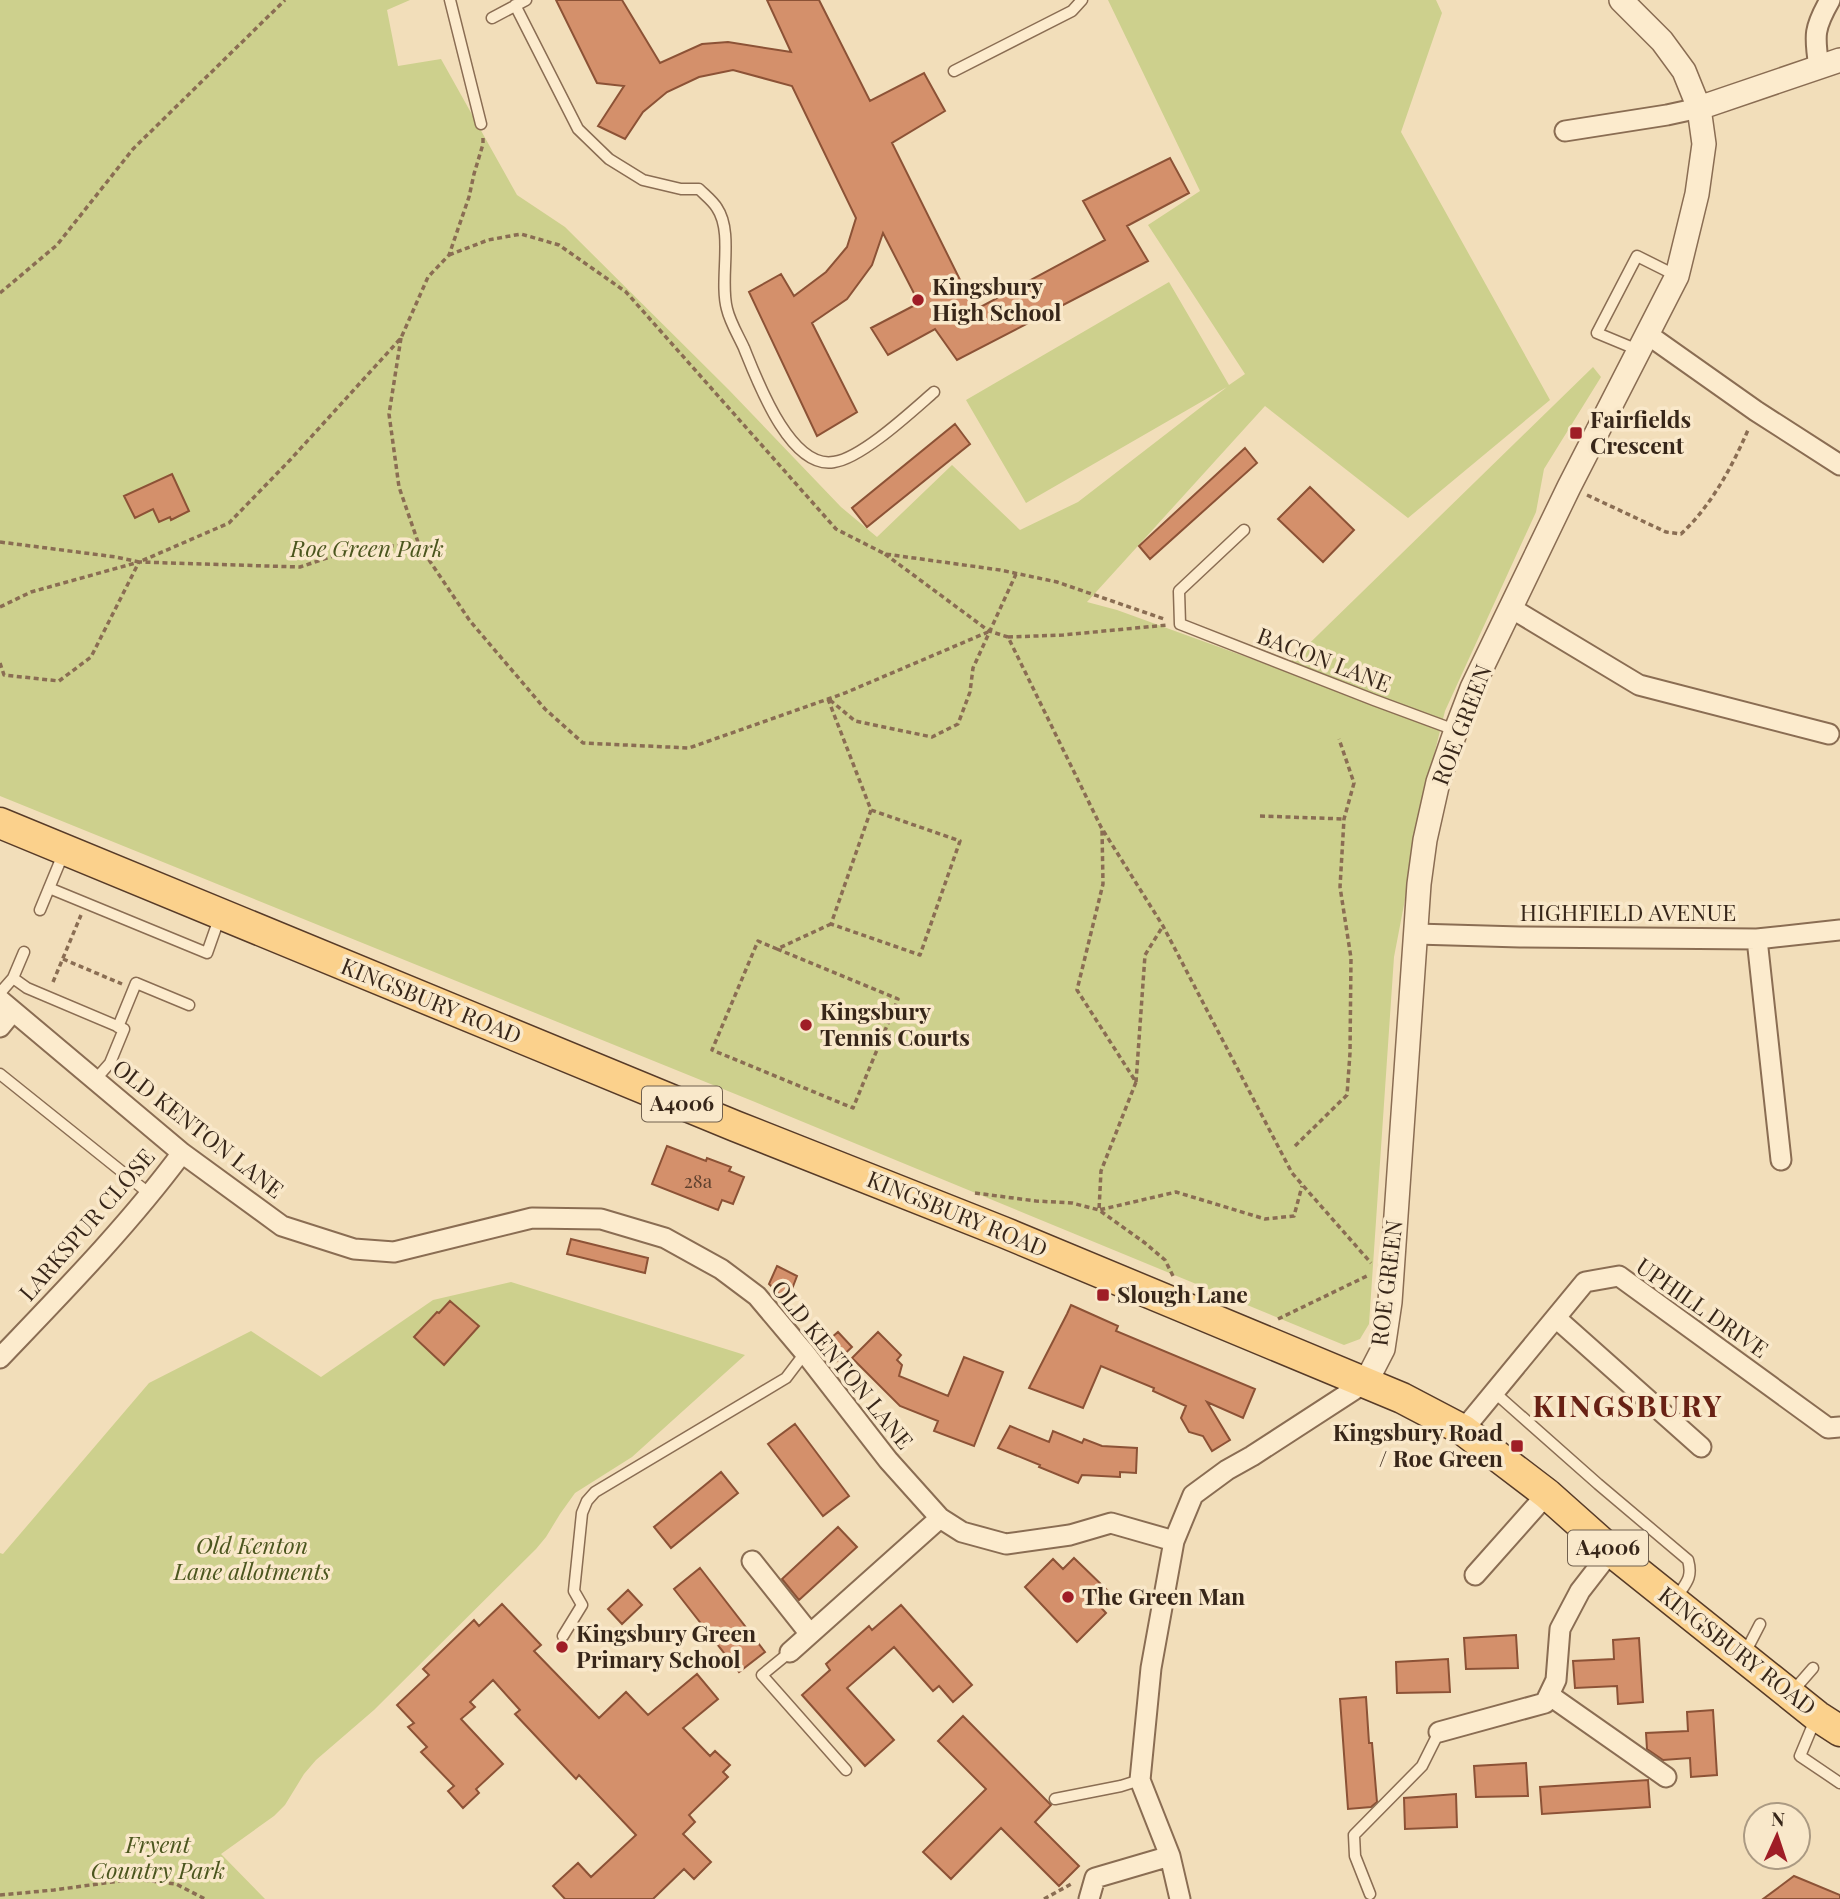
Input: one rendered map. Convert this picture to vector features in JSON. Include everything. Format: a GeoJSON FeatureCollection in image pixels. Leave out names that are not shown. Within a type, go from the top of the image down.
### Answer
{"type":"FeatureCollection","features":[{"type":"Feature","properties":{"kind":"main road","name":"KINGSBURY ROAD"},"geometry":{"type":"LineString","coordinates":[[0,823],[735,1126],[1003,1232],[1402,1398],[1463,1430],[1547,1494],[1611,1551],[1829,1723]]}},
{"type":"Feature","properties":{"kind":"street","name":"ROE GREEN"},"geometry":{"type":"LineString","coordinates":[[1366,1382],[1383,1349],[1390,1303],[1419,884],[1425,840],[1438,782],[1472,688],[1569,487],[1677,276],[1697,194],[1704,144],[1699,108],[1684,71],[1662,41],[1621,0]]}},
{"type":"Feature","properties":{"kind":"street"},"geometry":{"type":"LineString","coordinates":[[1565,131],[1667,116],[1699,108],[1830,64],[1815,40],[1816,30],[1829,0]]}},
{"type":"Feature","properties":{"kind":"street"},"geometry":{"type":"LineString","coordinates":[[1643,342],[1840,465]]}},
{"type":"Feature","properties":{"kind":"street"},"geometry":{"type":"LineString","coordinates":[[1511,608],[1639,685],[1829,734]]}},
{"type":"Feature","properties":{"kind":"street","name":"HIGHFIELD AVENUE"},"geometry":{"type":"LineString","coordinates":[[1416,934],[1757,939],[1840,930]]}},
{"type":"Feature","properties":{"kind":"street"},"geometry":{"type":"LineString","coordinates":[[1757,939],[1781,1160]]}},
{"type":"Feature","properties":{"kind":"street"},"geometry":{"type":"LineString","coordinates":[[0,1027],[6,1005]]}},
{"type":"Feature","properties":{"kind":"street","name":"OLD KENTON LANE"},"geometry":{"type":"LineString","coordinates":[[6,1005],[182,1153],[282,1226],[354,1249],[394,1252],[532,1219],[601,1219],[665,1238],[721,1269],[757,1296],[888,1460],[940,1518],[962,1532],[1006,1544],[1070,1535],[1111,1523],[1174,1541]]}},
{"type":"Feature","properties":{"kind":"street","name":"LARKSPUR CLOSE"},"geometry":{"type":"LineString","coordinates":[[0,1358],[103,1250],[151,1195],[182,1153]]}},
{"type":"Feature","properties":{"kind":"street","name":"UPHILL DRIVE"},"geometry":{"type":"LineString","coordinates":[[1463,1430],[1585,1282],[1619,1276],[1828,1428],[1840,1427]]}},
{"type":"Feature","properties":{"kind":"street"},"geometry":{"type":"LineString","coordinates":[[1556,1318],[1701,1447]]}},
{"type":"Feature","properties":{"kind":"street"},"geometry":{"type":"LineString","coordinates":[[1180,1899],[1170,1856],[1140,1780],[1151,1668],[1174,1541],[1193,1495],[1227,1470],[1366,1382]]}},
{"type":"Feature","properties":{"kind":"street"},"geometry":{"type":"LineString","coordinates":[[1475,1575],[1547,1494]]}},
{"type":"Feature","properties":{"kind":"street"},"geometry":{"type":"LineString","coordinates":[[790,1653],[940,1518]]}},
{"type":"Feature","properties":{"kind":"street"},"geometry":{"type":"LineString","coordinates":[[1439,1732],[1545,1703],[1556,1680],[1560,1629],[1580,1591],[1611,1551]]}},
{"type":"Feature","properties":{"kind":"street"},"geometry":{"type":"LineString","coordinates":[[752,1561],[810,1634]]}},
{"type":"Feature","properties":{"kind":"street"},"geometry":{"type":"LineString","coordinates":[[1549,1695],[1667,1777]]}},
{"type":"Feature","properties":{"kind":"street"},"geometry":{"type":"LineString","coordinates":[[1089,1899],[1095,1878],[1170,1856]]}},
{"type":"Feature","properties":{"kind":"lane"},"geometry":{"type":"LineString","coordinates":[[450,0],[481,124]]}},
{"type":"Feature","properties":{"kind":"lane"},"geometry":{"type":"LineString","coordinates":[[492,18],[526,0]]}},
{"type":"Feature","properties":{"kind":"lane"},"geometry":{"type":"LineString","coordinates":[[954,71],[1072,11],[1082,0]]}},
{"type":"Feature","properties":{"kind":"lane"},"geometry":{"type":"LineString","coordinates":[[515,5],[578,129],[609,159],[643,180],[681,189],[699,189],[718,209],[723,225],[727,309],[766,397],[795,444],[819,462],[834,463],[850,458],[934,392]]}},
{"type":"Feature","properties":{"kind":"lane"},"geometry":{"type":"LineString","coordinates":[[1643,342],[1597,333],[1637,256],[1677,276]]}},
{"type":"Feature","properties":{"kind":"lane"},"geometry":{"type":"LineString","coordinates":[[1180,624],[1179,591],[1244,530]]}},
{"type":"Feature","properties":{"kind":"lane","name":"BACON LANE"},"geometry":{"type":"LineString","coordinates":[[1180,624],[1455,730]]}},
{"type":"Feature","properties":{"kind":"lane"},"geometry":{"type":"LineString","coordinates":[[40,910],[65,849]]}},
{"type":"Feature","properties":{"kind":"lane"},"geometry":{"type":"LineString","coordinates":[[50,888],[207,953],[221,914]]}},
{"type":"Feature","properties":{"kind":"lane"},"geometry":{"type":"LineString","coordinates":[[0,993],[13,978],[24,952]]}},
{"type":"Feature","properties":{"kind":"lane"},"geometry":{"type":"LineString","coordinates":[[13,978],[27,988],[124,1029],[110,1063],[95,1080]]}},
{"type":"Feature","properties":{"kind":"lane"},"geometry":{"type":"LineString","coordinates":[[118,1027],[136,983],[189,1005]]}},
{"type":"Feature","properties":{"kind":"lane"},"geometry":{"type":"LineString","coordinates":[[0,1074],[151,1195]]}},
{"type":"Feature","properties":{"kind":"lane"},"geometry":{"type":"LineString","coordinates":[[563,1636],[582,1605],[574,1591],[582,1513],[587,1501],[595,1492],[786,1378],[805,1353]]}},
{"type":"Feature","properties":{"kind":"lane"},"geometry":{"type":"LineString","coordinates":[[1494,1392],[1688,1560],[1690,1578],[1674,1601]]}},
{"type":"Feature","properties":{"kind":"lane"},"geometry":{"type":"LineString","coordinates":[[1743,1656],[1760,1623]]}},
{"type":"Feature","properties":{"kind":"lane"},"geometry":{"type":"LineString","coordinates":[[790,1653],[762,1675],[846,1770]]}},
{"type":"Feature","properties":{"kind":"lane"},"geometry":{"type":"LineString","coordinates":[[1791,1695],[1813,1668]]}},
{"type":"Feature","properties":{"kind":"lane"},"geometry":{"type":"LineString","coordinates":[[1829,1723],[1800,1756],[1840,1783]]}},
{"type":"Feature","properties":{"kind":"lane"},"geometry":{"type":"LineString","coordinates":[[1370,1894],[1356,1856],[1354,1835],[1422,1766],[1439,1732]]}},
{"type":"Feature","properties":{"kind":"lane"},"geometry":{"type":"LineString","coordinates":[[1055,1799],[1140,1780]]}},
{"type":"Feature","properties":{"kind":"path"},"geometry":{"type":"LineString","coordinates":[[0,293],[57,245],[133,149],[285,0]]}},
{"type":"Feature","properties":{"kind":"path"},"geometry":{"type":"LineString","coordinates":[[481,124],[483,144],[449,256],[428,277],[401,338],[389,414],[399,487],[419,545],[470,621],[545,709],[583,743],[689,748],[828,699],[989,631]]}},
{"type":"Feature","properties":{"kind":"path"},"geometry":{"type":"LineString","coordinates":[[0,607],[32,592],[139,562],[229,523],[401,338]]}},
{"type":"Feature","properties":{"kind":"path"},"geometry":{"type":"LineString","coordinates":[[1569,487],[1666,533],[1681,534],[1709,503],[1742,444],[1756,411]]}},
{"type":"Feature","properties":{"kind":"path"},"geometry":{"type":"LineString","coordinates":[[0,542],[139,562],[300,567],[360,547],[419,545]]}},
{"type":"Feature","properties":{"kind":"path"},"geometry":{"type":"LineString","coordinates":[[885,554],[989,631],[1008,637],[1063,635],[1180,624]]}},
{"type":"Feature","properties":{"kind":"path"},"geometry":{"type":"LineString","coordinates":[[0,663],[4,675],[59,681],[91,657],[139,562]]}},
{"type":"Feature","properties":{"kind":"path"},"geometry":{"type":"LineString","coordinates":[[828,699],[855,720],[932,737],[958,724],[970,692],[973,667],[1016,574]]}},
{"type":"Feature","properties":{"kind":"path"},"geometry":{"type":"LineString","coordinates":[[1008,637],[1101,827],[1163,926],[1292,1173],[1364,1257],[1379,1270],[1274,1321]]}},
{"type":"Feature","properties":{"kind":"path"},"geometry":{"type":"LineString","coordinates":[[828,699],[871,810],[831,924]]}},
{"type":"Feature","properties":{"kind":"path"},"geometry":{"type":"LineString","coordinates":[[1295,1146],[1347,1095],[1351,958],[1340,887],[1344,819],[1354,783],[1339,739]]}},
{"type":"Feature","properties":{"kind":"path"},"geometry":{"type":"LineString","coordinates":[[777,949],[898,999],[853,1108],[712,1050],[758,941],[777,949],[831,924],[920,955],[960,841],[871,810]]}},
{"type":"Feature","properties":{"kind":"path"},"geometry":{"type":"LineString","coordinates":[[1261,816],[1344,819]]}},
{"type":"Feature","properties":{"kind":"path"},"geometry":{"type":"LineString","coordinates":[[1101,827],[1103,884],[1077,990],[1136,1082]]}},
{"type":"Feature","properties":{"kind":"path"},"geometry":{"type":"LineString","coordinates":[[47,997],[86,903]]}},
{"type":"Feature","properties":{"kind":"path"},"geometry":{"type":"LineString","coordinates":[[1099,1210],[1101,1171],[1136,1082],[1145,955],[1163,926]]}},
{"type":"Feature","properties":{"kind":"path"},"geometry":{"type":"LineString","coordinates":[[63,959],[134,988]]}},
{"type":"Feature","properties":{"kind":"path"},"geometry":{"type":"LineString","coordinates":[[1099,1210],[1176,1192],[1265,1219],[1294,1216],[1303,1185]]}},
{"type":"Feature","properties":{"kind":"path"},"geometry":{"type":"LineString","coordinates":[[974,1192],[1072,1203],[1099,1210],[1165,1260],[1176,1280]]}},
{"type":"Feature","properties":{"kind":"path"},"geometry":{"type":"LineString","coordinates":[[0,1895],[134,1879],[176,1884],[205,1899]]}},
{"type":"Feature","properties":{"kind":"green space","name":"Roe Green Park"},"geometry":{"type":"Polygon","coordinates":[[[0,0],[410,0],[387,10],[398,66],[441,59],[517,195],[565,227],[728,389],[841,507],[877,537],[952,465],[1020,530],[1078,502],[1227,387],[1026,503],[966,400],[1169,282],[1229,385],[1245,374],[1148,225],[1200,191],[1108,0],[1436,0],[1442,13],[1401,132],[1550,400],[1408,518],[1265,406],[1087,602],[1117,610],[1282,670],[1593,367],[1601,377],[1544,469],[1536,512],[1445,711],[1428,779],[1394,957],[1369,1324],[1360,1339],[1344,1345],[755,1102],[0,796],[0,0]]]}},
{"type":"Feature","properties":{"kind":"green space","name":"Old Kenton Lane allotments"},"geometry":{"type":"Polygon","coordinates":[[[511,1282],[745,1355],[632,1457],[575,1493],[536,1549],[374,1710],[316,1760],[285,1805],[221,1854],[265,1899],[0,1899],[0,1553],[3,1554],[149,1383],[251,1331],[321,1377],[433,1300],[511,1282]]]}},
{"type":"Feature","properties":{"kind":"building"},"geometry":{"type":"Polygon","coordinates":[[[556,0],[622,0],[660,63],[702,44],[728,42],[791,52],[767,0],[819,0],[870,101],[924,73],[945,111],[892,143],[975,310],[1105,240],[1083,201],[1170,158],[1189,193],[1127,226],[1148,261],[957,360],[935,329],[888,355],[871,328],[919,303],[883,233],[872,265],[847,299],[812,323],[857,412],[817,436],[749,292],[781,274],[794,296],[826,272],[847,247],[856,218],[792,86],[733,70],[699,77],[667,92],[643,112],[625,139],[598,126],[624,86],[597,83],[556,0]]]}},
{"type":"Feature","properties":{"kind":"building"},"geometry":{"type":"Polygon","coordinates":[[[955,424],[970,444],[867,527],[852,508],[955,424]]]}},
{"type":"Feature","properties":{"kind":"building"},"geometry":{"type":"Polygon","coordinates":[[[1245,448],[1257,463],[1150,559],[1139,546],[1245,448]]]}},
{"type":"Feature","properties":{"kind":"building"},"geometry":{"type":"Polygon","coordinates":[[[172,474],[189,511],[171,520],[170,517],[159,522],[153,509],[135,518],[124,496],[172,474]]]}},
{"type":"Feature","properties":{"kind":"building"},"geometry":{"type":"Polygon","coordinates":[[[1310,487],[1354,530],[1323,562],[1278,519],[1310,487]]]}},
{"type":"Feature","properties":{"kind":"building"},"geometry":{"type":"Polygon","coordinates":[[[667,1146],[731,1167],[729,1171],[744,1177],[733,1204],[722,1200],[718,1210],[652,1184],[667,1146]]]}},
{"type":"Feature","properties":{"kind":"building"},"geometry":{"type":"Polygon","coordinates":[[[571,1239],[648,1258],[645,1273],[567,1254],[571,1239]]]}},
{"type":"Feature","properties":{"kind":"building"},"geometry":{"type":"Polygon","coordinates":[[[777,1266],[797,1276],[787,1302],[769,1284],[777,1266]]]}},
{"type":"Feature","properties":{"kind":"building"},"geometry":{"type":"Polygon","coordinates":[[[450,1301],[479,1326],[444,1365],[414,1337],[450,1301]]]}},
{"type":"Feature","properties":{"kind":"building"},"geometry":{"type":"Polygon","coordinates":[[[1071,1305],[1118,1326],[1116,1331],[1255,1389],[1243,1418],[1207,1402],[1230,1440],[1212,1451],[1203,1436],[1189,1432],[1181,1418],[1186,1406],[1153,1391],[1154,1388],[1101,1366],[1083,1408],[1029,1388],[1071,1305]]]}},
{"type":"Feature","properties":{"kind":"building"},"geometry":{"type":"Polygon","coordinates":[[[838,1332],[852,1347],[837,1361],[823,1345],[838,1332]]]}},
{"type":"Feature","properties":{"kind":"building"},"geometry":{"type":"Polygon","coordinates":[[[878,1332],[901,1355],[897,1360],[902,1365],[899,1376],[948,1396],[964,1357],[1003,1372],[974,1446],[934,1431],[938,1421],[900,1406],[852,1358],[878,1332]]]}},
{"type":"Feature","properties":{"kind":"building"},"geometry":{"type":"Polygon","coordinates":[[[795,1424],[849,1496],[823,1516],[768,1444],[795,1424]]]}},
{"type":"Feature","properties":{"kind":"building"},"geometry":{"type":"Polygon","coordinates":[[[1010,1426],[1049,1442],[1053,1431],[1082,1443],[1084,1439],[1102,1446],[1137,1448],[1136,1473],[1120,1472],[1120,1477],[1082,1475],[1078,1483],[998,1448],[1010,1426]]]}},
{"type":"Feature","properties":{"kind":"building"},"geometry":{"type":"Polygon","coordinates":[[[721,1472],[738,1493],[671,1548],[654,1527],[721,1472]]]}},
{"type":"Feature","properties":{"kind":"building"},"geometry":{"type":"Polygon","coordinates":[[[838,1527],[857,1547],[799,1600],[782,1579],[838,1527]]]}},
{"type":"Feature","properties":{"kind":"building","name":"The Green Man"},"geometry":{"type":"Polygon","coordinates":[[[1074,1558],[1108,1591],[1096,1602],[1106,1613],[1077,1642],[1025,1587],[1053,1559],[1063,1569],[1074,1558]]]}},
{"type":"Feature","properties":{"kind":"building"},"geometry":{"type":"Polygon","coordinates":[[[700,1568],[765,1652],[739,1672],[674,1589],[700,1568]]]}},
{"type":"Feature","properties":{"kind":"building"},"geometry":{"type":"Polygon","coordinates":[[[628,1590],[642,1605],[622,1624],[608,1609],[628,1590]]]}},
{"type":"Feature","properties":{"kind":"building"},"geometry":{"type":"Polygon","coordinates":[[[502,1604],[541,1645],[534,1651],[599,1718],[626,1692],[648,1715],[697,1674],[718,1699],[683,1728],[710,1756],[715,1751],[730,1765],[723,1772],[728,1777],[689,1815],[695,1822],[683,1834],[711,1862],[694,1879],[684,1869],[653,1899],[565,1899],[553,1886],[578,1863],[591,1877],[636,1835],[579,1775],[576,1779],[515,1714],[520,1710],[493,1680],[470,1702],[475,1707],[461,1719],[503,1764],[476,1789],[479,1793],[463,1808],[448,1791],[454,1786],[421,1752],[427,1747],[408,1727],[414,1723],[397,1705],[429,1675],[423,1669],[474,1620],[479,1626],[502,1604]]]}},
{"type":"Feature","properties":{"kind":"building"},"geometry":{"type":"Polygon","coordinates":[[[901,1605],[972,1685],[953,1702],[939,1686],[933,1691],[894,1647],[847,1688],[894,1740],[865,1766],[802,1695],[830,1670],[826,1664],[869,1626],[872,1630],[901,1605]]]}},
{"type":"Feature","properties":{"kind":"building"},"geometry":{"type":"Polygon","coordinates":[[[1516,1635],[1518,1668],[1466,1669],[1464,1638],[1516,1635]]]}},
{"type":"Feature","properties":{"kind":"building"},"geometry":{"type":"Polygon","coordinates":[[[1639,1638],[1643,1702],[1618,1704],[1617,1686],[1575,1688],[1573,1661],[1614,1659],[1613,1640],[1639,1638]]]}},
{"type":"Feature","properties":{"kind":"building"},"geometry":{"type":"Polygon","coordinates":[[[1448,1659],[1450,1692],[1397,1693],[1396,1662],[1448,1659]]]}},
{"type":"Feature","properties":{"kind":"building"},"geometry":{"type":"Polygon","coordinates":[[[1366,1697],[1377,1802],[1371,1807],[1348,1809],[1340,1699],[1366,1697]]]}},
{"type":"Feature","properties":{"kind":"building"},"geometry":{"type":"Polygon","coordinates":[[[1713,1710],[1717,1775],[1691,1777],[1690,1758],[1663,1760],[1647,1749],[1646,1733],[1688,1731],[1687,1712],[1713,1710]]]}},
{"type":"Feature","properties":{"kind":"building"},"geometry":{"type":"Polygon","coordinates":[[[963,1716],[1051,1805],[1035,1822],[1079,1866],[1059,1886],[1001,1828],[951,1879],[923,1852],[986,1789],[938,1741],[963,1716]]]}},
{"type":"Feature","properties":{"kind":"building"},"geometry":{"type":"Polygon","coordinates":[[[1526,1763],[1528,1796],[1476,1797],[1474,1766],[1526,1763]]]}},
{"type":"Feature","properties":{"kind":"building"},"geometry":{"type":"Polygon","coordinates":[[[1648,1780],[1650,1807],[1542,1814],[1540,1787],[1648,1780]]]}},
{"type":"Feature","properties":{"kind":"building"},"geometry":{"type":"Polygon","coordinates":[[[1456,1794],[1457,1827],[1405,1829],[1404,1798],[1456,1794]]]}},
{"type":"Feature","properties":{"kind":"building"},"geometry":{"type":"Polygon","coordinates":[[[1794,1876],[1840,1895],[1840,1899],[1763,1899],[1794,1876]]]}},
{"type":"Feature","properties":{"kind":"place","name":"Kingsbury High School"},"geometry":{"type":"Point","coordinates":[918,300]}},
{"type":"Feature","properties":{"kind":"place","name":"Fairfields Crescent"},"geometry":{"type":"Point","coordinates":[1576,433]}},
{"type":"Feature","properties":{"kind":"place","name":"Kingsbury Tennis Courts"},"geometry":{"type":"Point","coordinates":[806,1025]}},
{"type":"Feature","properties":{"kind":"place","name":"Slough Lane"},"geometry":{"type":"Point","coordinates":[1103,1295]}},
{"type":"Feature","properties":{"kind":"place","name":"Kingsbury Road / Roe Green"},"geometry":{"type":"Point","coordinates":[1517,1446]}},
{"type":"Feature","properties":{"kind":"place","name":"The Green Man"},"geometry":{"type":"Point","coordinates":[1068,1597]}},
{"type":"Feature","properties":{"kind":"place","name":"Kingsbury Green Primary School"},"geometry":{"type":"Point","coordinates":[562,1647]}},
{"type":"Feature","properties":{"kind":"district","name":"KINGSBURY"},"geometry":{"type":"Point","coordinates":[1628,1407]}},
{"type":"Feature","properties":{"kind":"park label","name":"Fryent Country Park"},"geometry":{"type":"Point","coordinates":[158,1858]}}]}
